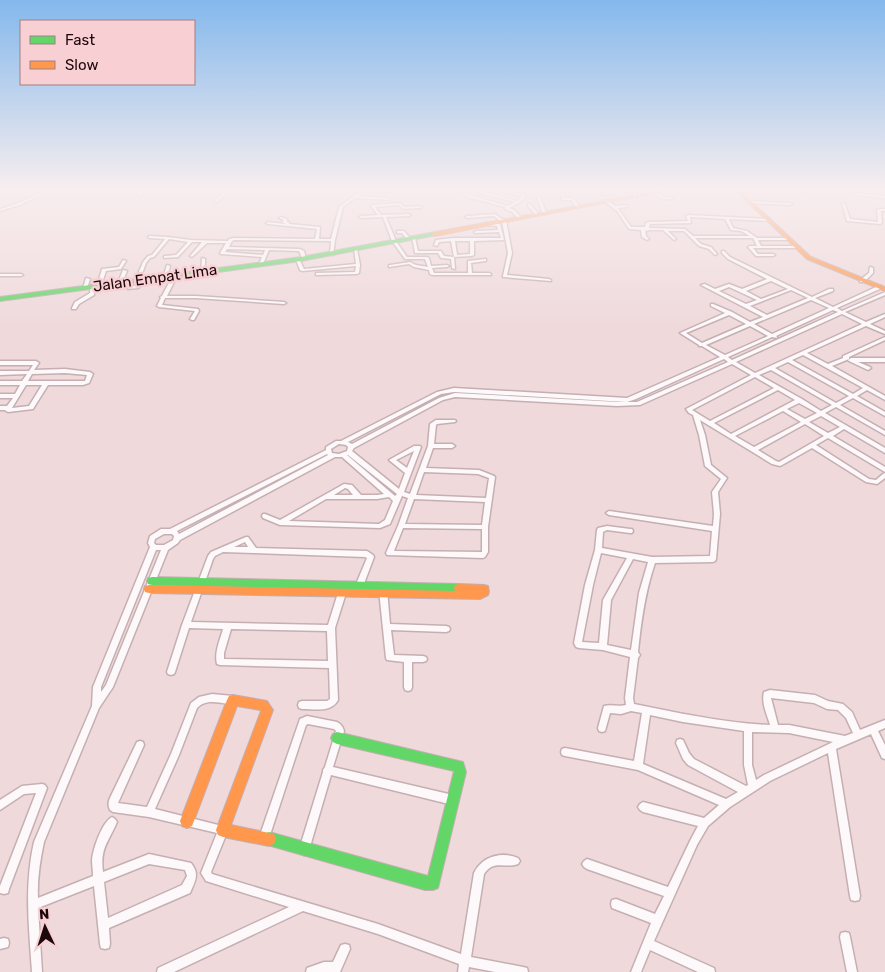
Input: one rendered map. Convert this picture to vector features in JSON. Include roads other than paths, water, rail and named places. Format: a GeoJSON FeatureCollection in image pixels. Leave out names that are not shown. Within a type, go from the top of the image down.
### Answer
{"type":"FeatureCollection","features":[{"type":"Feature","properties":{"kind":"main road","name":"Jalan Empat Lima"},"geometry":{"type":"LineString","coordinates":[[0,299],[91,284],[136,283],[175,276],[231,271],[263,260],[301,260],[416,236]]}},
{"type":"Feature","properties":{"kind":"main road"},"geometry":{"type":"LineString","coordinates":[[785,236],[817,262],[883,290]]}},
{"type":"Feature","properties":{"kind":"main road"},"geometry":{"type":"LineString","coordinates":[[151,585],[358,589],[480,595],[484,592],[484,590],[479,588],[383,590]]}},
{"type":"Feature","properties":{"kind":"main road"},"geometry":{"type":"LineString","coordinates":[[200,585],[342,593],[358,589]]}},
{"type":"Feature","properties":{"kind":"main road"},"geometry":{"type":"LineString","coordinates":[[187,821],[233,700],[263,705],[267,710],[223,830],[264,838],[425,884],[433,883],[460,772],[459,766],[337,738]]}},
{"type":"Feature","properties":{"kind":"street"},"geometry":{"type":"LineString","coordinates":[[330,236],[332,254]]}},
{"type":"Feature","properties":{"kind":"street"},"geometry":{"type":"LineString","coordinates":[[391,236],[407,258],[426,258],[431,273],[489,274]]}},
{"type":"Feature","properties":{"kind":"street"},"geometry":{"type":"LineString","coordinates":[[436,244],[438,240],[502,239],[501,236]]}},
{"type":"Feature","properties":{"kind":"street"},"geometry":{"type":"LineString","coordinates":[[506,236],[510,254],[505,276],[549,280]]}},
{"type":"Feature","properties":{"kind":"street"},"geometry":{"type":"LineString","coordinates":[[644,236],[647,239]]}},
{"type":"Feature","properties":{"kind":"street"},"geometry":{"type":"LineString","coordinates":[[692,237],[717,236]]}},
{"type":"Feature","properties":{"kind":"street"},"geometry":{"type":"LineString","coordinates":[[735,236],[788,239]]}},
{"type":"Feature","properties":{"kind":"street"},"geometry":{"type":"LineString","coordinates":[[150,237],[229,242],[234,239],[331,240]]}},
{"type":"Feature","properties":{"kind":"street"},"geometry":{"type":"LineString","coordinates":[[692,237],[702,246],[710,248],[715,254]]}},
{"type":"Feature","properties":{"kind":"street"},"geometry":{"type":"LineString","coordinates":[[136,283],[144,263],[149,257],[153,256],[168,238]]}},
{"type":"Feature","properties":{"kind":"street"},"geometry":{"type":"LineString","coordinates":[[409,238],[416,252],[440,252],[442,256],[453,258],[454,268]]}},
{"type":"Feature","properties":{"kind":"street"},"geometry":{"type":"LineString","coordinates":[[755,238],[760,247]]}},
{"type":"Feature","properties":{"kind":"street"},"geometry":{"type":"LineString","coordinates":[[453,239],[454,256],[462,256],[472,255],[472,239]]}},
{"type":"Feature","properties":{"kind":"street"},"geometry":{"type":"LineString","coordinates":[[164,257],[177,256],[191,241]]}},
{"type":"Feature","properties":{"kind":"street"},"geometry":{"type":"LineString","coordinates":[[192,256],[206,241]]}},
{"type":"Feature","properties":{"kind":"street"},"geometry":{"type":"LineString","coordinates":[[229,242],[222,255],[263,260],[268,249]]}},
{"type":"Feature","properties":{"kind":"street"},"geometry":{"type":"LineString","coordinates":[[288,249],[292,243]]}},
{"type":"Feature","properties":{"kind":"street"},"geometry":{"type":"LineString","coordinates":[[773,255],[757,255],[750,247],[797,247]]}},
{"type":"Feature","properties":{"kind":"street"},"geometry":{"type":"LineString","coordinates":[[226,248],[302,251],[302,270],[358,266]]}},
{"type":"Feature","properties":{"kind":"street"},"geometry":{"type":"LineString","coordinates":[[318,274],[357,273],[358,266],[355,250]]}},
{"type":"Feature","properties":{"kind":"street"},"geometry":{"type":"LineString","coordinates":[[724,252],[729,258],[763,276],[885,333]]}},
{"type":"Feature","properties":{"kind":"street"},"geometry":{"type":"LineString","coordinates":[[204,259],[204,274]]}},
{"type":"Feature","properties":{"kind":"street"},"geometry":{"type":"LineString","coordinates":[[470,274],[469,262],[485,260]]}},
{"type":"Feature","properties":{"kind":"street"},"geometry":{"type":"LineString","coordinates":[[74,308],[77,303],[92,294],[91,284],[104,270],[120,268],[124,261]]}},
{"type":"Feature","properties":{"kind":"street"},"geometry":{"type":"LineString","coordinates":[[390,266],[410,264],[430,268],[447,266]]}},
{"type":"Feature","properties":{"kind":"street"},"geometry":{"type":"LineString","coordinates":[[165,278],[168,266]]}},
{"type":"Feature","properties":{"kind":"street"},"geometry":{"type":"LineString","coordinates":[[408,271],[415,266]]}},
{"type":"Feature","properties":{"kind":"street"},"geometry":{"type":"LineString","coordinates":[[862,280],[872,273],[870,268]]}},
{"type":"Feature","properties":{"kind":"street"},"geometry":{"type":"LineString","coordinates":[[120,283],[125,271]]}},
{"type":"Feature","properties":{"kind":"street"},"geometry":{"type":"LineString","coordinates":[[0,275],[21,275]]}},
{"type":"Feature","properties":{"kind":"street"},"geometry":{"type":"LineString","coordinates":[[175,276],[162,297],[159,306],[198,311],[192,319]]}},
{"type":"Feature","properties":{"kind":"street"},"geometry":{"type":"LineString","coordinates":[[742,291],[770,279]]}},
{"type":"Feature","properties":{"kind":"street"},"geometry":{"type":"LineString","coordinates":[[703,285],[766,317]]}},
{"type":"Feature","properties":{"kind":"street"},"geometry":{"type":"LineString","coordinates":[[715,291],[729,285],[761,301]]}},
{"type":"Feature","properties":{"kind":"street"},"geometry":{"type":"LineString","coordinates":[[746,306],[791,289]]}},
{"type":"Feature","properties":{"kind":"street"},"geometry":{"type":"LineString","coordinates":[[701,344],[831,290]]}},
{"type":"Feature","properties":{"kind":"street"},"geometry":{"type":"LineString","coordinates":[[154,548],[151,543],[154,536],[162,531],[172,531],[331,453],[348,451],[449,396],[583,399],[634,398],[833,308],[883,290]]}},
{"type":"Feature","properties":{"kind":"street"},"geometry":{"type":"LineString","coordinates":[[331,453],[330,445],[343,442],[440,393],[454,390],[638,404],[842,312],[883,290]]}},
{"type":"Feature","properties":{"kind":"street"},"geometry":{"type":"LineString","coordinates":[[162,297],[196,297],[284,303]]}},
{"type":"Feature","properties":{"kind":"street"},"geometry":{"type":"LineString","coordinates":[[732,300],[714,306],[780,340]]}},
{"type":"Feature","properties":{"kind":"street"},"geometry":{"type":"LineString","coordinates":[[730,313],[682,333],[885,451]]}},
{"type":"Feature","properties":{"kind":"street"},"geometry":{"type":"LineString","coordinates":[[844,427],[780,464],[774,463],[689,409],[755,375],[885,315]]}},
{"type":"Feature","properties":{"kind":"street"},"geometry":{"type":"LineString","coordinates":[[828,366],[848,359],[885,338]]}},
{"type":"Feature","properties":{"kind":"street"},"geometry":{"type":"LineString","coordinates":[[872,345],[885,345]]}},
{"type":"Feature","properties":{"kind":"street"},"geometry":{"type":"LineString","coordinates":[[804,353],[885,398]]}},
{"type":"Feature","properties":{"kind":"street"},"geometry":{"type":"LineString","coordinates":[[848,359],[885,360]]}},
{"type":"Feature","properties":{"kind":"street"},"geometry":{"type":"LineString","coordinates":[[848,359],[868,368]]}},
{"type":"Feature","properties":{"kind":"street"},"geometry":{"type":"LineString","coordinates":[[788,360],[885,414]]}},
{"type":"Feature","properties":{"kind":"street"},"geometry":{"type":"LineString","coordinates":[[0,363],[35,362],[36,364],[9,408]]}},
{"type":"Feature","properties":{"kind":"street"},"geometry":{"type":"LineString","coordinates":[[772,368],[885,433]]}},
{"type":"Feature","properties":{"kind":"street"},"geometry":{"type":"LineString","coordinates":[[0,373],[65,371],[90,374],[87,382],[84,383],[0,384]]}},
{"type":"Feature","properties":{"kind":"street"},"geometry":{"type":"LineString","coordinates":[[678,379],[685,383]]}},
{"type":"Feature","properties":{"kind":"street"},"geometry":{"type":"LineString","coordinates":[[0,408],[9,408],[10,410],[30,408],[46,383]]}},
{"type":"Feature","properties":{"kind":"street"},"geometry":{"type":"LineString","coordinates":[[710,423],[778,388]]}},
{"type":"Feature","properties":{"kind":"street"},"geometry":{"type":"LineString","coordinates":[[754,450],[867,388]]}},
{"type":"Feature","properties":{"kind":"street"},"geometry":{"type":"LineString","coordinates":[[0,396],[17,396]]}},
{"type":"Feature","properties":{"kind":"street"},"geometry":{"type":"LineString","coordinates":[[731,436],[800,400]]}},
{"type":"Feature","properties":{"kind":"street"},"geometry":{"type":"LineString","coordinates":[[784,408],[885,470]]}},
{"type":"Feature","properties":{"kind":"street"},"geometry":{"type":"LineString","coordinates":[[598,550],[652,560],[713,559],[718,514],[714,492],[724,478],[708,466],[702,435],[695,414]]}},
{"type":"Feature","properties":{"kind":"street"},"geometry":{"type":"LineString","coordinates":[[423,470],[489,474],[493,480],[485,527],[485,552],[482,555],[388,553],[423,470],[431,446],[433,424],[436,422],[453,421]]}},
{"type":"Feature","properties":{"kind":"street"},"geometry":{"type":"LineString","coordinates":[[343,442],[348,444],[348,451],[357,461],[397,501]]}},
{"type":"Feature","properties":{"kind":"street"},"geometry":{"type":"LineString","coordinates":[[812,445],[868,481],[882,482],[885,474]]}},
{"type":"Feature","properties":{"kind":"street"},"geometry":{"type":"LineString","coordinates":[[431,446],[452,446]]}},
{"type":"Feature","properties":{"kind":"street"},"geometry":{"type":"LineString","coordinates":[[265,516],[280,523],[380,526],[388,522],[418,447],[392,460],[407,472]]}},
{"type":"Feature","properties":{"kind":"street"},"geometry":{"type":"LineString","coordinates":[[154,548],[172,546],[177,538],[331,453]]}},
{"type":"Feature","properties":{"kind":"street"},"geometry":{"type":"LineString","coordinates":[[357,461],[400,493],[411,497],[489,500]]}},
{"type":"Feature","properties":{"kind":"street"},"geometry":{"type":"LineString","coordinates":[[382,487],[389,484]]}},
{"type":"Feature","properties":{"kind":"street"},"geometry":{"type":"LineString","coordinates":[[280,523],[341,487],[347,486],[359,497]]}},
{"type":"Feature","properties":{"kind":"street"},"geometry":{"type":"LineString","coordinates":[[325,497],[389,495]]}},
{"type":"Feature","properties":{"kind":"street"},"geometry":{"type":"LineString","coordinates":[[609,513],[716,529]]}},
{"type":"Feature","properties":{"kind":"street"},"geometry":{"type":"LineString","coordinates":[[401,526],[485,527]]}},
{"type":"Feature","properties":{"kind":"street"},"geometry":{"type":"LineString","coordinates":[[630,531],[602,528],[578,643],[582,646],[602,647],[636,655]]}},
{"type":"Feature","properties":{"kind":"street"},"geometry":{"type":"LineString","coordinates":[[172,531],[176,534],[177,538]]}},
{"type":"Feature","properties":{"kind":"street"},"geometry":{"type":"LineString","coordinates":[[171,672],[210,558],[246,539],[254,550]]}},
{"type":"Feature","properties":{"kind":"street"},"geometry":{"type":"LineString","coordinates":[[96,706],[98,687],[154,548]]}},
{"type":"Feature","properties":{"kind":"street"},"geometry":{"type":"LineString","coordinates":[[37,972],[33,873],[39,842],[96,706],[109,687],[165,548]]}},
{"type":"Feature","properties":{"kind":"street"},"geometry":{"type":"LineString","coordinates":[[222,550],[367,554],[371,557],[358,589]]}},
{"type":"Feature","properties":{"kind":"street"},"geometry":{"type":"LineString","coordinates":[[602,647],[607,600],[631,557]]}},
{"type":"Feature","properties":{"kind":"street"},"geometry":{"type":"LineString","coordinates":[[630,706],[628,698],[636,655],[644,588],[652,560]]}},
{"type":"Feature","properties":{"kind":"street"},"geometry":{"type":"LineString","coordinates":[[383,590],[390,658],[423,659]]}},
{"type":"Feature","properties":{"kind":"street"},"geometry":{"type":"LineString","coordinates":[[302,705],[332,704],[334,695],[332,628],[342,593]]}},
{"type":"Feature","properties":{"kind":"street"},"geometry":{"type":"LineString","coordinates":[[186,625],[332,628]]}},
{"type":"Feature","properties":{"kind":"street"},"geometry":{"type":"LineString","coordinates":[[228,626],[220,653],[220,662],[333,665]]}},
{"type":"Feature","properties":{"kind":"street"},"geometry":{"type":"LineString","coordinates":[[387,627],[446,628]]}},
{"type":"Feature","properties":{"kind":"street"},"geometry":{"type":"LineString","coordinates":[[408,659],[408,687]]}},
{"type":"Feature","properties":{"kind":"street"},"geometry":{"type":"LineString","coordinates":[[775,729],[767,700],[767,695],[770,694],[815,699],[827,705],[840,707],[849,715],[858,735]]}},
{"type":"Feature","properties":{"kind":"street"},"geometry":{"type":"LineString","coordinates":[[149,812],[175,755],[194,706],[199,700],[204,698],[233,700]]}},
{"type":"Feature","properties":{"kind":"street"},"geometry":{"type":"LineString","coordinates":[[602,728],[607,709],[621,710],[630,706],[683,718],[748,728],[806,732],[844,741]]}},
{"type":"Feature","properties":{"kind":"street"},"geometry":{"type":"LineString","coordinates":[[638,766],[646,710]]}},
{"type":"Feature","properties":{"kind":"street"},"geometry":{"type":"LineString","coordinates":[[264,838],[304,722],[307,720],[336,726],[340,731],[304,850]]}},
{"type":"Feature","properties":{"kind":"street"},"geometry":{"type":"LineString","coordinates":[[636,972],[657,920],[705,823],[750,788],[786,768],[885,724]]}},
{"type":"Feature","properties":{"kind":"street"},"geometry":{"type":"LineString","coordinates":[[748,728],[750,788]]}},
{"type":"Feature","properties":{"kind":"street"},"geometry":{"type":"LineString","coordinates":[[874,729],[885,755]]}},
{"type":"Feature","properties":{"kind":"street"},"geometry":{"type":"LineString","coordinates":[[680,743],[691,762],[750,788]]}},
{"type":"Feature","properties":{"kind":"street"},"geometry":{"type":"LineString","coordinates":[[140,745],[113,801],[113,806],[149,812],[223,830],[206,876],[301,907],[378,929],[466,960],[523,972]]}},
{"type":"Feature","properties":{"kind":"street"},"geometry":{"type":"LineString","coordinates":[[831,747],[855,896]]}},
{"type":"Feature","properties":{"kind":"street"},"geometry":{"type":"LineString","coordinates":[[565,752],[638,766],[727,804]]}},
{"type":"Feature","properties":{"kind":"street"},"geometry":{"type":"LineString","coordinates":[[327,770],[453,800]]}},
{"type":"Feature","properties":{"kind":"street"},"geometry":{"type":"LineString","coordinates":[[0,805],[20,790],[42,788],[4,889]]}},
{"type":"Feature","properties":{"kind":"street"},"geometry":{"type":"LineString","coordinates":[[643,807],[705,823]]}},
{"type":"Feature","properties":{"kind":"street"},"geometry":{"type":"LineString","coordinates":[[104,944],[98,850],[112,822]]}},
{"type":"Feature","properties":{"kind":"street"},"geometry":{"type":"LineString","coordinates":[[34,905],[149,859],[188,866],[191,870],[192,876],[186,889],[103,925]]}},
{"type":"Feature","properties":{"kind":"street"},"geometry":{"type":"LineString","coordinates":[[463,972],[479,873],[482,866],[499,860],[515,860]]}},
{"type":"Feature","properties":{"kind":"street"},"geometry":{"type":"LineString","coordinates":[[587,864],[670,893]]}},
{"type":"Feature","properties":{"kind":"street"},"geometry":{"type":"LineString","coordinates":[[616,904],[657,920]]}},
{"type":"Feature","properties":{"kind":"street"},"geometry":{"type":"LineString","coordinates":[[162,972],[301,907]]}},
{"type":"Feature","properties":{"kind":"street"},"geometry":{"type":"LineString","coordinates":[[845,937],[852,972]]}},
{"type":"Feature","properties":{"kind":"street"},"geometry":{"type":"LineString","coordinates":[[648,944],[710,972]]}},
{"type":"Feature","properties":{"kind":"street"},"geometry":{"type":"LineString","coordinates":[[311,972],[324,967],[335,970],[345,949]]}}]}
